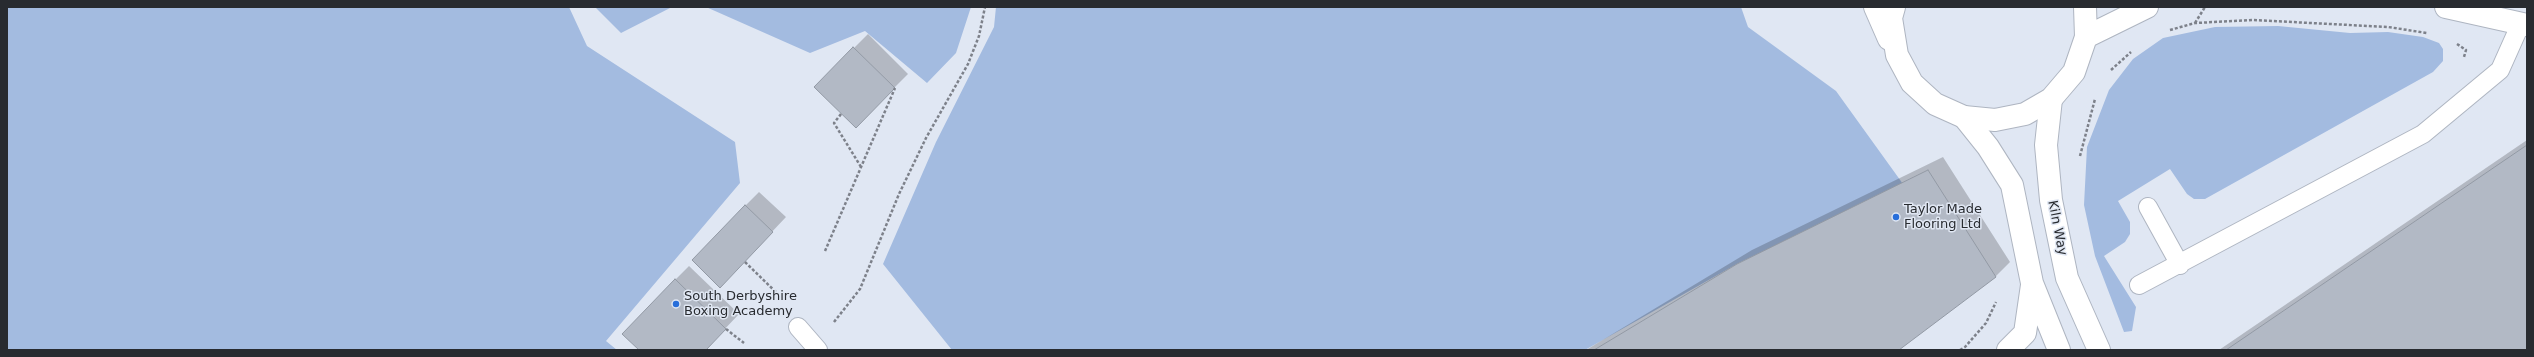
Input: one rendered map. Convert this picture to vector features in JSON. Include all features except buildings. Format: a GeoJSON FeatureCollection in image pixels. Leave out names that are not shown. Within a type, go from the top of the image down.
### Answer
{"type":"FeatureCollection","features":[{"type":"Feature","properties":{"kind":"street"},"geometry":{"type":"LineString","coordinates":[[1875,7],[1896,55],[1912,83],[1921,92],[1935,104],[1964,117],[1995,120],[2025,114],[2051,99],[2074,72],[2086,38],[2085,7]]}},
{"type":"Feature","properties":{"kind":"street"},"geometry":{"type":"LineString","coordinates":[[1894,7],[1891,18],[1896,55]]}},
{"type":"Feature","properties":{"kind":"street"},"geometry":{"type":"LineString","coordinates":[[2086,38],[2147,7]]}},
{"type":"Feature","properties":{"kind":"street"},"geometry":{"type":"LineString","coordinates":[[2446,7],[2524,24]]}},
{"type":"Feature","properties":{"kind":"street","name":"Kiln Way"},"geometry":{"type":"LineString","coordinates":[[2051,99],[2046,145],[2051,200],[2067,278],[2099,350]]}},
{"type":"Feature","properties":{"kind":"street"},"geometry":{"type":"LineString","coordinates":[[1964,117],[1988,147],[2012,184],[2032,283],[2059,350]]}},
{"type":"Feature","properties":{"kind":"street"},"geometry":{"type":"LineString","coordinates":[[2008,350],[2025,333],[2032,283]]}},
{"type":"Feature","properties":{"kind":"lane"},"geometry":{"type":"LineString","coordinates":[[2139,286],[2423,134],[2500,70],[2524,24]]}},
{"type":"Feature","properties":{"kind":"lane"},"geometry":{"type":"LineString","coordinates":[[2148,207],[2180,265]]}},
{"type":"Feature","properties":{"kind":"lane"},"geometry":{"type":"LineString","coordinates":[[798,327],[817,348]]}},
{"type":"Feature","properties":{"kind":"path"},"geometry":{"type":"LineString","coordinates":[[817,348],[860,289],[899,194],[926,138],[968,64],[979,36],[985,7]]}},
{"type":"Feature","properties":{"kind":"path"},"geometry":{"type":"LineString","coordinates":[[2195,23],[2205,7]]}},
{"type":"Feature","properties":{"kind":"path"},"geometry":{"type":"LineString","coordinates":[[2167,31],[2195,23],[2253,20],[2388,27],[2433,35]]}},
{"type":"Feature","properties":{"kind":"path"},"geometry":{"type":"LineString","coordinates":[[2454,42],[2466,50],[2464,57]]}},
{"type":"Feature","properties":{"kind":"path"},"geometry":{"type":"LineString","coordinates":[[2109,73],[2112,68],[2136,49]]}},
{"type":"Feature","properties":{"kind":"path"},"geometry":{"type":"LineString","coordinates":[[825,251],[895,88]]}},
{"type":"Feature","properties":{"kind":"path"},"geometry":{"type":"LineString","coordinates":[[2079,160],[2096,97]]}},
{"type":"Feature","properties":{"kind":"path"},"geometry":{"type":"LineString","coordinates":[[841,114],[834,123],[861,167]]}},
{"type":"Feature","properties":{"kind":"path"},"geometry":{"type":"LineString","coordinates":[[745,262],[783,299]]}},
{"type":"Feature","properties":{"kind":"path"},"geometry":{"type":"LineString","coordinates":[[1960,350],[1965,349],[1986,323],[1996,301]]}},
{"type":"Feature","properties":{"kind":"path"},"geometry":{"type":"LineString","coordinates":[[726,329],[744,343]]}},
{"type":"Feature","properties":{"kind":"shaded area"},"geometry":{"type":"Polygon","coordinates":[[[7,7],[569,7],[587,46],[735,142],[740,183],[606,341],[617,350],[7,350],[7,7]]]}},
{"type":"Feature","properties":{"kind":"shaded area"},"geometry":{"type":"Polygon","coordinates":[[[595,7],[672,7],[621,33],[595,7]]]}},
{"type":"Feature","properties":{"kind":"shaded area"},"geometry":{"type":"Polygon","coordinates":[[[706,7],[971,7],[956,53],[927,83],[865,31],[810,53],[706,7]]]}},
{"type":"Feature","properties":{"kind":"shaded area"},"geometry":{"type":"Polygon","coordinates":[[[996,7],[1741,7],[1748,27],[1836,91],[1903,184],[1737,264],[1585,350],[952,350],[883,264],[936,142],[994,27],[996,7]]]}},
{"type":"Feature","properties":{"kind":"shaded area"},"geometry":{"type":"Polygon","coordinates":[[[2278,26],[2350,33],[2388,32],[2423,37],[2439,43],[2443,49],[2443,61],[2433,72],[2205,199],[2194,199],[2187,194],[2170,169],[2118,201],[2130,222],[2130,234],[2125,242],[2104,256],[2136,307],[2132,331],[2124,332],[2095,256],[2084,205],[2087,147],[2109,90],[2133,59],[2163,38],[2215,27],[2278,26]]]}},
{"type":"Feature","properties":{"kind":"place","name":"Taylor Made Flooring Ltd"},"geometry":{"type":"Point","coordinates":[1896,217]}},
{"type":"Feature","properties":{"kind":"place","name":"South Derbyshire Boxing Academy"},"geometry":{"type":"Point","coordinates":[676,304]}}]}
